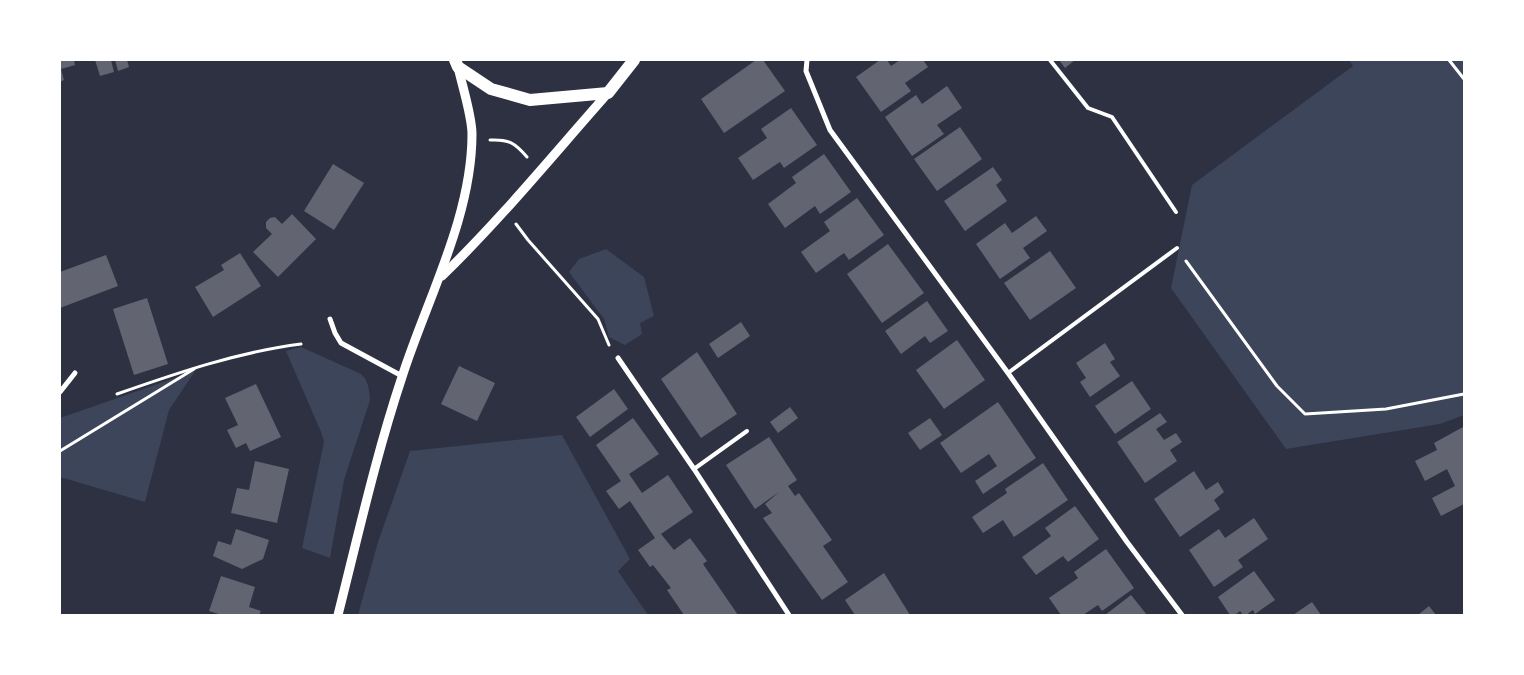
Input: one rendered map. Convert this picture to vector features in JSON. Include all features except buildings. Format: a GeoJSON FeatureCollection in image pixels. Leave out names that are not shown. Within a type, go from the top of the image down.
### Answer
{"type":"FeatureCollection","features":[{"type":"Feature","properties":{"kind":"main road"},"geometry":{"type":"LineString","coordinates":[[456,63],[492,89],[530,100],[608,93],[634,60]]}},
{"type":"Feature","properties":{"kind":"street"},"geometry":{"type":"LineString","coordinates":[[807,60],[806,71],[830,130],[1008,373],[1127,542],[1182,615]]}},
{"type":"Feature","properties":{"kind":"street"},"geometry":{"type":"LineString","coordinates":[[338,615],[374,472],[402,376],[440,278],[464,198],[471,166],[472,131],[456,63]]}},
{"type":"Feature","properties":{"kind":"street"},"geometry":{"type":"LineString","coordinates":[[440,278],[474,245],[608,93]]}},
{"type":"Feature","properties":{"kind":"street"},"geometry":{"type":"LineString","coordinates":[[330,318],[341,343],[402,376]]}},
{"type":"Feature","properties":{"kind":"street"},"geometry":{"type":"LineString","coordinates":[[618,358],[694,469],[789,615]]}},
{"type":"Feature","properties":{"kind":"street"},"geometry":{"type":"LineString","coordinates":[[60,392],[75,373]]}},
{"type":"Feature","properties":{"kind":"lane"},"geometry":{"type":"LineString","coordinates":[[1050,60],[1088,108],[1112,116],[1176,212]]}},
{"type":"Feature","properties":{"kind":"lane"},"geometry":{"type":"LineString","coordinates":[[1008,373],[1177,248]]}},
{"type":"Feature","properties":{"kind":"lane"},"geometry":{"type":"LineString","coordinates":[[694,469],[747,431]]}},
{"type":"Feature","properties":{"kind":"path"},"geometry":{"type":"LineString","coordinates":[[1450,60],[1464,79]]}},
{"type":"Feature","properties":{"kind":"path"},"geometry":{"type":"LineString","coordinates":[[472,141],[510,141],[519,147],[537,174]]}},
{"type":"Feature","properties":{"kind":"path"},"geometry":{"type":"LineString","coordinates":[[528,240],[598,319],[606,340],[618,358]]}},
{"type":"Feature","properties":{"kind":"path"},"geometry":{"type":"LineString","coordinates":[[1177,248],[1277,386],[1305,414],[1386,409],[1464,394]]}},
{"type":"Feature","properties":{"kind":"path"},"geometry":{"type":"LineString","coordinates":[[117,394],[199,366],[274,347],[301,344]]}},
{"type":"Feature","properties":{"kind":"path"},"geometry":{"type":"LineString","coordinates":[[60,451],[199,366]]}},
{"type":"Feature","properties":{"kind":"shaded area"},"geometry":{"type":"Polygon","coordinates":[[[1349,60],[1464,60],[1464,415],[1440,424],[1286,449],[1171,288],[1192,185],[1353,66],[1349,60]]]}},
{"type":"Feature","properties":{"kind":"shaded area"},"geometry":{"type":"Polygon","coordinates":[[[606,249],[644,277],[654,316],[640,323],[642,334],[625,345],[609,337],[604,319],[569,272],[579,259],[606,249]]]}},
{"type":"Feature","properties":{"kind":"shaded area"},"geometry":{"type":"Polygon","coordinates":[[[301,347],[361,374],[366,380],[369,389],[370,400],[344,480],[330,558],[302,548],[324,442],[286,351],[301,347]]]}},
{"type":"Feature","properties":{"kind":"shaded area"},"geometry":{"type":"Polygon","coordinates":[[[195,371],[169,410],[145,502],[60,477],[60,418],[195,371]]]}},
{"type":"Feature","properties":{"kind":"shaded area"},"geometry":{"type":"Polygon","coordinates":[[[562,435],[630,559],[618,571],[648,615],[358,615],[378,542],[410,451],[562,435]]]}}]}
